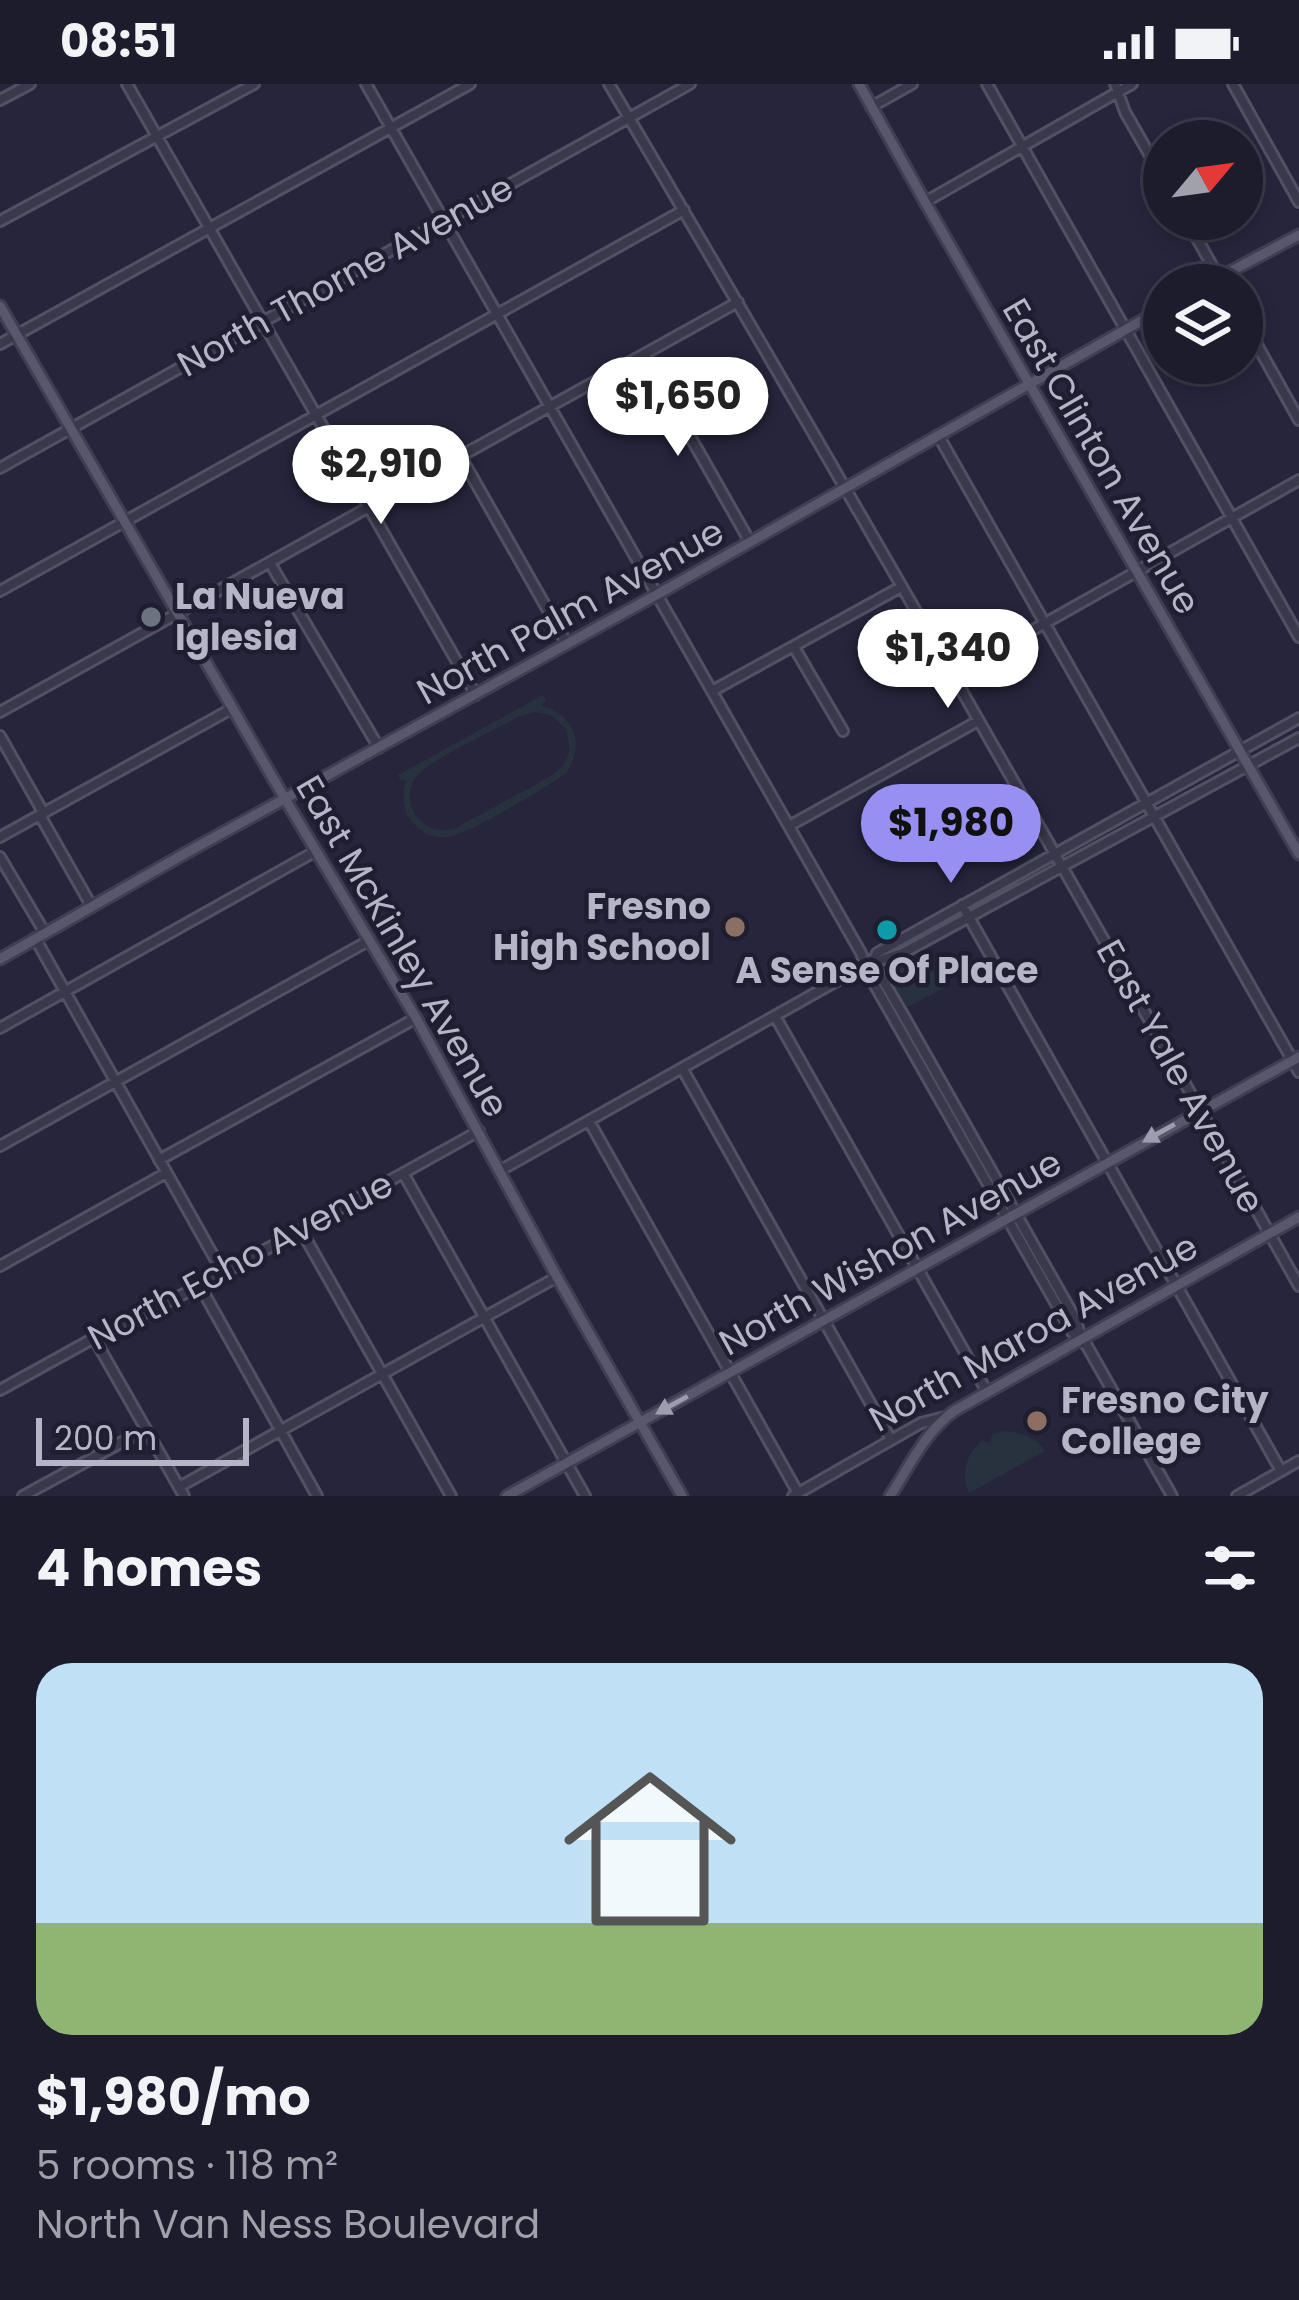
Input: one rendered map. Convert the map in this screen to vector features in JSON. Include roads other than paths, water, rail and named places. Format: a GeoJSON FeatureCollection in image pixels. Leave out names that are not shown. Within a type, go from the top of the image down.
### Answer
{"type":"FeatureCollection","features":[{"type":"Feature","properties":{"kind":"main road","name":"East Clinton Avenue"},"geometry":{"type":"LineString","coordinates":[[860,84],[1299,854]]}},
{"type":"Feature","properties":{"kind":"main road"},"geometry":{"type":"LineString","coordinates":[[1250,264],[1299,235]]}},
{"type":"Feature","properties":{"kind":"main road","name":"East McKinley Avenue"},"geometry":{"type":"LineString","coordinates":[[0,306],[416,1018],[682,1496]]}},
{"type":"Feature","properties":{"kind":"main road","name":"North Palm Avenue"},"geometry":{"type":"LineString","coordinates":[[0,959],[1143,320]]}},
{"type":"Feature","properties":{"kind":"main road","name":"North Wishon Avenue"},"geometry":{"type":"LineString","coordinates":[[507,1496],[1296,1059]]}},
{"type":"Feature","properties":{"kind":"main road","name":"North Maroa Avenue"},"geometry":{"type":"LineString","coordinates":[[946,1417],[986,1390],[1299,1217]]}},
{"type":"Feature","properties":{"kind":"main road"},"geometry":{"type":"LineString","coordinates":[[890,1496],[923,1442],[946,1417]]}},
{"type":"Feature","properties":{"kind":"street"},"geometry":{"type":"LineString","coordinates":[[0,100],[30,84]]}},
{"type":"Feature","properties":{"kind":"street"},"geometry":{"type":"LineString","coordinates":[[127,84],[476,695]]}},
{"type":"Feature","properties":{"kind":"street"},"geometry":{"type":"LineString","coordinates":[[0,221],[254,84]]}},
{"type":"Feature","properties":{"kind":"street"},"geometry":{"type":"LineString","coordinates":[[366,84],[789,826],[871,961]]}},
{"type":"Feature","properties":{"kind":"street"},"geometry":{"type":"LineString","coordinates":[[0,344],[470,84]]}},
{"type":"Feature","properties":{"kind":"street","name":"East Yale Avenue"},"geometry":{"type":"LineString","coordinates":[[609,84],[846,488],[1299,1286]]}},
{"type":"Feature","properties":{"kind":"street","name":"North Thorne Avenue"},"geometry":{"type":"LineString","coordinates":[[0,468],[690,84]]}},
{"type":"Feature","properties":{"kind":"street"},"geometry":{"type":"LineString","coordinates":[[872,107],[912,84]]}},
{"type":"Feature","properties":{"kind":"street"},"geometry":{"type":"LineString","coordinates":[[987,84],[1299,637]]}},
{"type":"Feature","properties":{"kind":"street"},"geometry":{"type":"LineString","coordinates":[[925,202],[1117,87],[1132,84]]}},
{"type":"Feature","properties":{"kind":"street"},"geometry":{"type":"LineString","coordinates":[[1233,84],[1299,202]]}},
{"type":"Feature","properties":{"kind":"street"},"geometry":{"type":"LineString","coordinates":[[1117,87],[1143,143]]}},
{"type":"Feature","properties":{"kind":"street"},"geometry":{"type":"LineString","coordinates":[[0,591],[684,210]]}},
{"type":"Feature","properties":{"kind":"street"},"geometry":{"type":"LineString","coordinates":[[0,712],[738,302]]}},
{"type":"Feature","properties":{"kind":"street"},"geometry":{"type":"LineString","coordinates":[[644,355],[750,542]]}},
{"type":"Feature","properties":{"kind":"street"},"geometry":{"type":"LineString","coordinates":[[1263,356],[1299,420]]}},
{"type":"Feature","properties":{"kind":"street"},"geometry":{"type":"LineString","coordinates":[[938,435],[1296,1059],[1299,1072]]}},
{"type":"Feature","properties":{"kind":"street"},"geometry":{"type":"LineString","coordinates":[[461,457],[567,644]]}},
{"type":"Feature","properties":{"kind":"street"},"geometry":{"type":"LineString","coordinates":[[953,675],[1299,480]]}},
{"type":"Feature","properties":{"kind":"street"},"geometry":{"type":"LineString","coordinates":[[271,563],[379,748]]}},
{"type":"Feature","properties":{"kind":"street"},"geometry":{"type":"LineString","coordinates":[[712,691],[901,587]]}},
{"type":"Feature","properties":{"kind":"street"},"geometry":{"type":"LineString","coordinates":[[794,647],[843,731]]}},
{"type":"Feature","properties":{"kind":"street"},"geometry":{"type":"LineString","coordinates":[[0,837],[232,708]]}},
{"type":"Feature","properties":{"kind":"street"},"geometry":{"type":"LineString","coordinates":[[1011,1216],[972,1137],[869,975],[871,961],[877,952],[1299,718]]}},
{"type":"Feature","properties":{"kind":"street"},"geometry":{"type":"LineString","coordinates":[[789,826],[978,722]]}},
{"type":"Feature","properties":{"kind":"street"},"geometry":{"type":"LineString","coordinates":[[0,736],[92,907]]}},
{"type":"Feature","properties":{"kind":"street"},"geometry":{"type":"LineString","coordinates":[[501,1170],[871,961],[903,953],[1299,738]]}},
{"type":"Feature","properties":{"kind":"street"},"geometry":{"type":"LineString","coordinates":[[0,1028],[316,851]]}},
{"type":"Feature","properties":{"kind":"street"},"geometry":{"type":"LineString","coordinates":[[0,857],[65,992],[223,1273]]}},
{"type":"Feature","properties":{"kind":"street"},"geometry":{"type":"LineString","coordinates":[[962,905],[1281,1471]]}},
{"type":"Feature","properties":{"kind":"street"},"geometry":{"type":"LineString","coordinates":[[0,1146],[370,940]]}},
{"type":"Feature","properties":{"kind":"street"},"geometry":{"type":"LineString","coordinates":[[775,1016],[986,1390]]}},
{"type":"Feature","properties":{"kind":"street"},"geometry":{"type":"LineString","coordinates":[[159,1160],[416,1018]]}},
{"type":"Feature","properties":{"kind":"street"},"geometry":{"type":"LineString","coordinates":[[682,1068],[891,1440]]}},
{"type":"Feature","properties":{"kind":"street"},"geometry":{"type":"LineString","coordinates":[[927,1069],[962,1142],[1076,1320],[1081,1337],[1172,1496]]}},
{"type":"Feature","properties":{"kind":"street"},"geometry":{"type":"LineString","coordinates":[[589,1121],[796,1495]]}},
{"type":"Feature","properties":{"kind":"street","name":"North Echo Avenue"},"geometry":{"type":"LineString","coordinates":[[0,1390],[200,1286],[480,1130]]}},
{"type":"Feature","properties":{"kind":"street"},"geometry":{"type":"LineString","coordinates":[[962,1142],[972,1137]]}},
{"type":"Feature","properties":{"kind":"street"},"geometry":{"type":"LineString","coordinates":[[0,1266],[166,1173]]}},
{"type":"Feature","properties":{"kind":"street"},"geometry":{"type":"LineString","coordinates":[[403,1173],[585,1496]]}},
{"type":"Feature","properties":{"kind":"street"},"geometry":{"type":"LineString","coordinates":[[301,1230],[451,1496]]}},
{"type":"Feature","properties":{"kind":"street"},"geometry":{"type":"LineString","coordinates":[[94,1338],[181,1492],[280,1431],[557,1277]]}},
{"type":"Feature","properties":{"kind":"street"},"geometry":{"type":"LineString","coordinates":[[200,1286],[317,1496]]}},
{"type":"Feature","properties":{"kind":"street","name":"North Maroa Avenue"},"geometry":{"type":"LineString","coordinates":[[796,1495],[921,1423],[946,1417]]}},
{"type":"Feature","properties":{"kind":"street"},"geometry":{"type":"LineString","coordinates":[[23,1496],[146,1429]]}},
{"type":"Feature","properties":{"kind":"street"},"geometry":{"type":"LineString","coordinates":[[1237,1496],[1299,1461]]}},
{"type":"Feature","properties":{"kind":"street"},"geometry":{"type":"LineString","coordinates":[[898,1484],[902,1496]]}},
{"type":"Feature","properties":{"kind":"place","name":"La Nueva Iglesia"},"geometry":{"type":"Point","coordinates":[151,617]}},
{"type":"Feature","properties":{"kind":"place","name":"Fresno High School"},"geometry":{"type":"Point","coordinates":[735,927]}},
{"type":"Feature","properties":{"kind":"place","name":"A Sense Of Place"},"geometry":{"type":"Point","coordinates":[887,930]}},
{"type":"Feature","properties":{"kind":"place","name":"Fresno City College"},"geometry":{"type":"Point","coordinates":[1037,1421]}}]}
